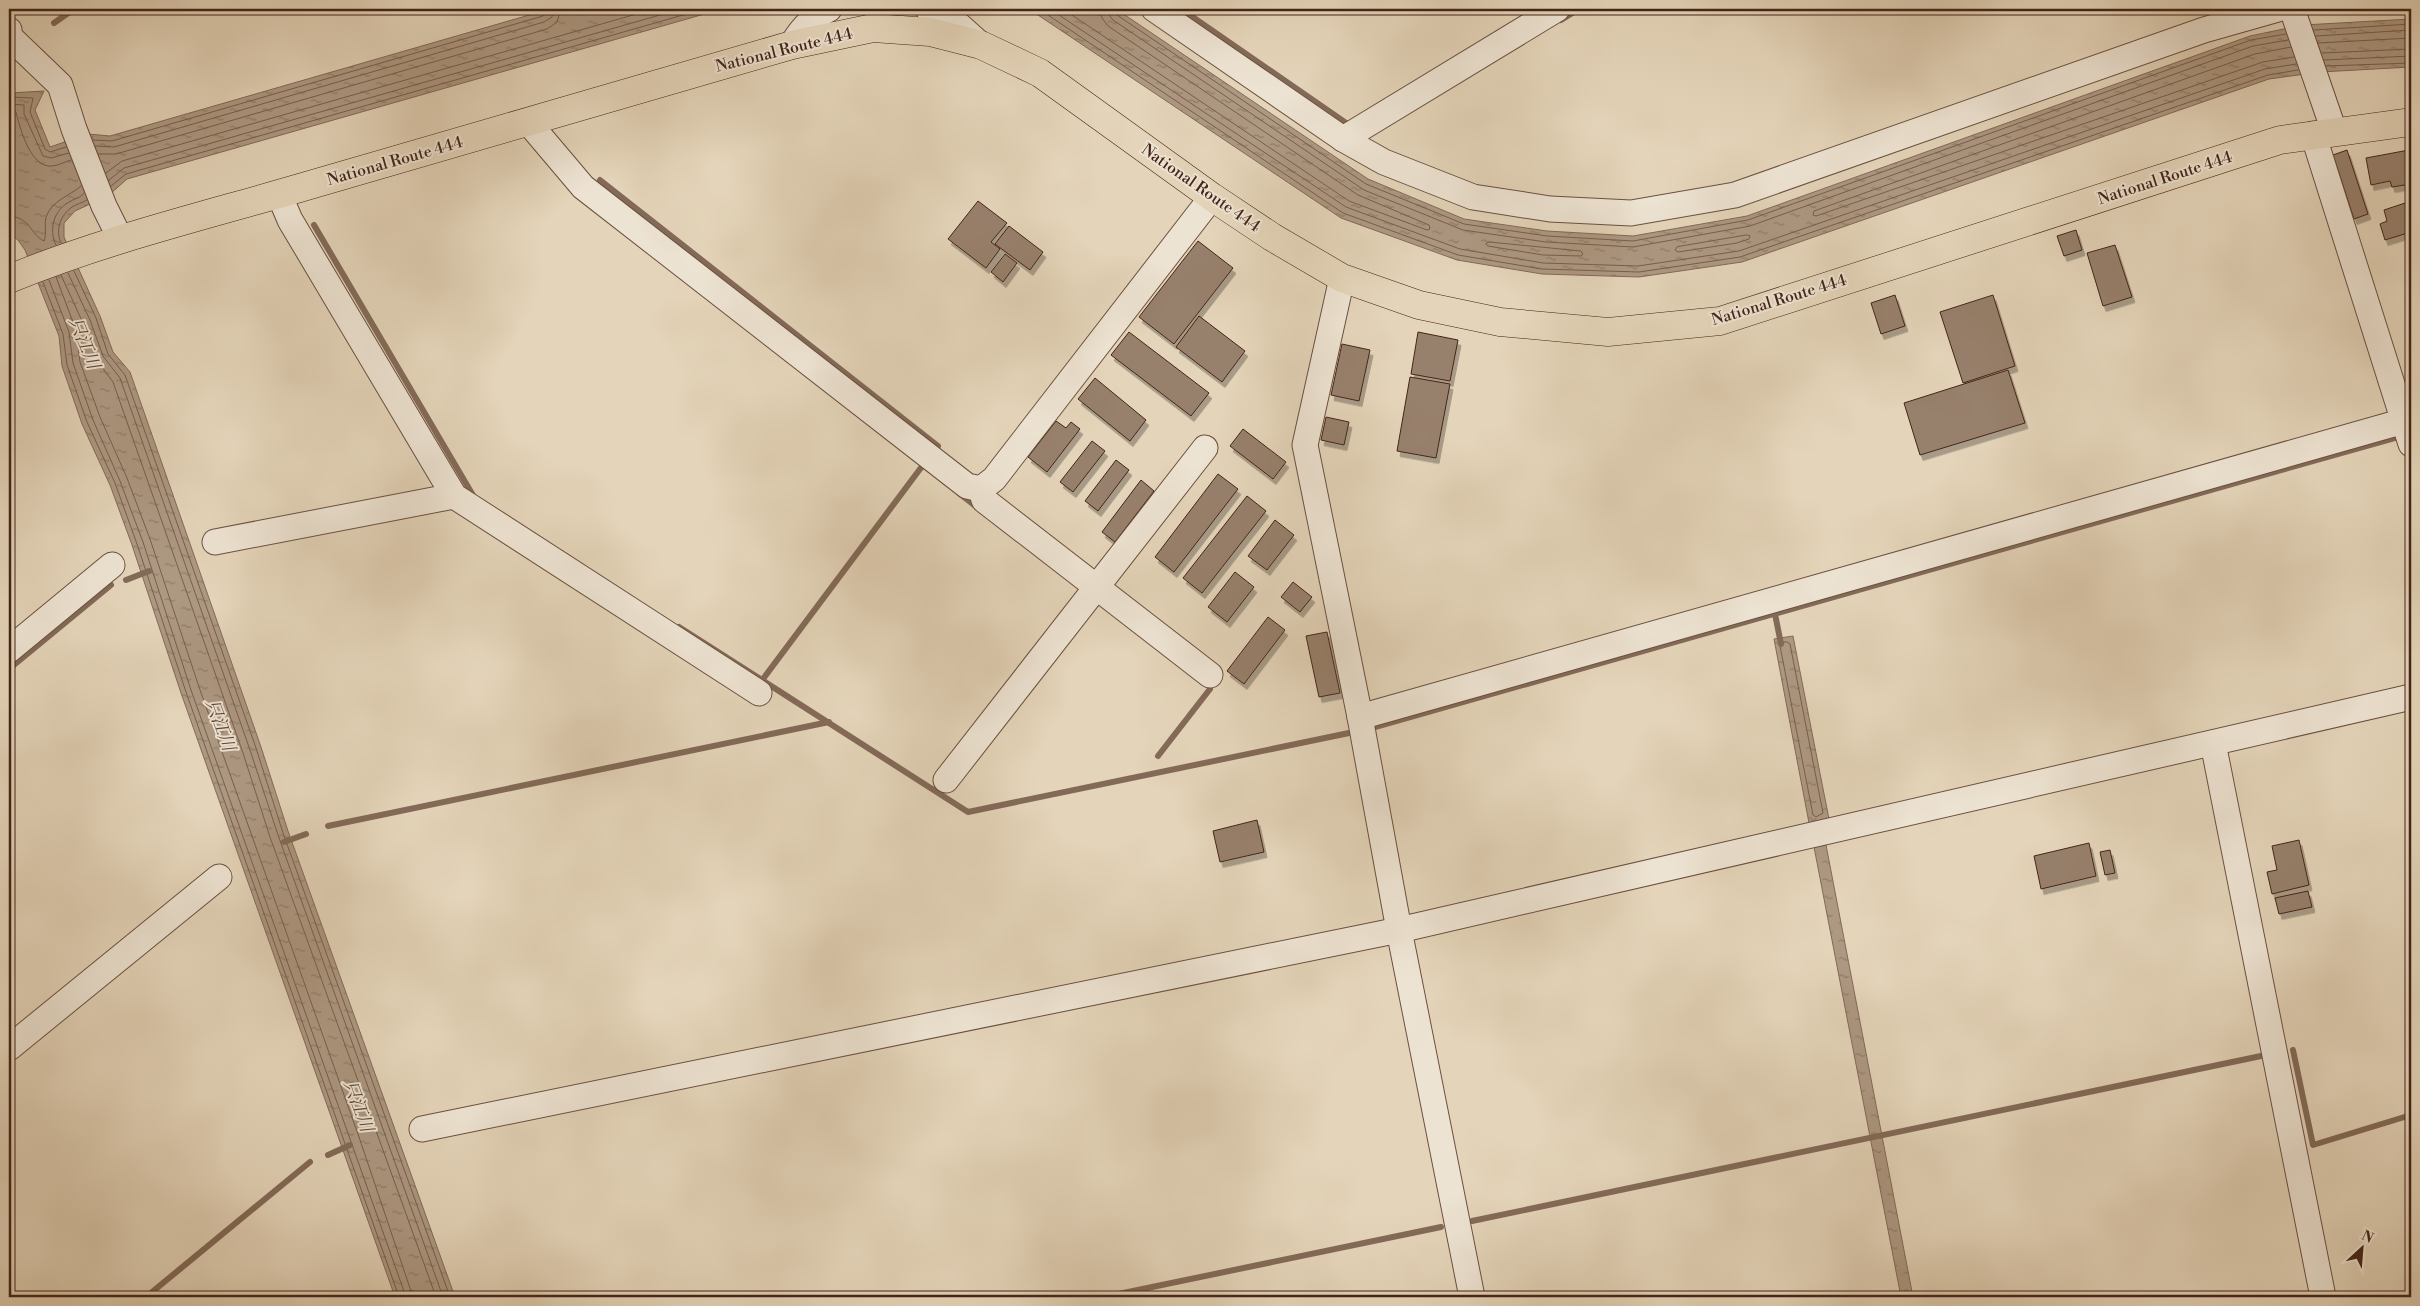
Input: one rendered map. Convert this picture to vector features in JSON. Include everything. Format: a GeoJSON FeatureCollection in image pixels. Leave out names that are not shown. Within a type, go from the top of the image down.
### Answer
{"type":"FeatureCollection","features":[{"type":"Feature","properties":{"kind":"highway","name":"National Route 444"},"geometry":{"type":"LineString","coordinates":[[9,279],[60,258],[120,238],[279,194],[792,45],[873,28],[930,32],[980,45],[1040,73],[1212,198],[1272,237],[1342,278],[1419,305],[1500,322],[1608,332],[1720,321],[2280,140],[2324,132],[2411,122]]}},
{"type":"Feature","properties":{"kind":"street"},"geometry":{"type":"LineString","coordinates":[[792,45],[798,32],[816,16],[829,9]]}},
{"type":"Feature","properties":{"kind":"street"},"geometry":{"type":"LineString","coordinates":[[928,9],[952,19],[980,45]]}},
{"type":"Feature","properties":{"kind":"street"},"geometry":{"type":"LineString","coordinates":[[1154,9],[1343,139],[1384,162],[1473,197],[1550,209],[1631,213],[1735,195],[2204,30],[2288,9],[2320,93],[2324,132],[2408,432],[1360,717]]}},
{"type":"Feature","properties":{"kind":"street"},"geometry":{"type":"LineString","coordinates":[[1343,139],[1557,9]]}},
{"type":"Feature","properties":{"kind":"street"},"geometry":{"type":"LineString","coordinates":[[9,30],[10,37],[60,85],[74,129],[104,206],[120,238]]}},
{"type":"Feature","properties":{"kind":"street"},"geometry":{"type":"LineString","coordinates":[[528,122],[583,187],[967,486],[981,489],[994,479],[1212,198]]}},
{"type":"Feature","properties":{"kind":"street"},"geometry":{"type":"LineString","coordinates":[[279,194],[290,220],[454,496],[759,693]]}},
{"type":"Feature","properties":{"kind":"street"},"geometry":{"type":"LineString","coordinates":[[1342,278],[1305,445],[1360,717],[1399,930],[1472,1297]]}},
{"type":"Feature","properties":{"kind":"street"},"geometry":{"type":"LineString","coordinates":[[946,780],[1205,448]]}},
{"type":"Feature","properties":{"kind":"street"},"geometry":{"type":"LineString","coordinates":[[981,489],[984,500],[1210,674]]}},
{"type":"Feature","properties":{"kind":"street"},"geometry":{"type":"LineString","coordinates":[[215,542],[454,496]]}},
{"type":"Feature","properties":{"kind":"street"},"geometry":{"type":"LineString","coordinates":[[9,650],[112,565]]}},
{"type":"Feature","properties":{"kind":"street"},"geometry":{"type":"LineString","coordinates":[[422,1129],[1399,930],[2411,697]]}},
{"type":"Feature","properties":{"kind":"street"},"geometry":{"type":"LineString","coordinates":[[2212,743],[2323,1297]]}},
{"type":"Feature","properties":{"kind":"street"},"geometry":{"type":"LineString","coordinates":[[9,1048],[219,877]]}},
{"type":"Feature","properties":{"kind":"water","name":"只江川"},"geometry":{"type":"Polygon","coordinates":[[[550,9],[722,9],[127,179],[109,195],[75,211],[64,223],[64,237],[100,316],[113,352],[130,372],[261,747],[288,831],[455,1297],[395,1297],[181,693],[132,545],[110,485],[82,424],[62,366],[59,336],[25,250],[18,240],[9,233],[9,93],[44,91],[35,110],[50,147],[88,134],[110,136],[550,9]]]}},
{"type":"Feature","properties":{"kind":"water"},"geometry":{"type":"Polygon","coordinates":[[[1029,9],[1116,9],[1368,179],[1464,219],[1547,231],[1633,236],[1747,216],[2250,36],[2303,25],[2411,19],[2411,67],[2320,72],[2269,79],[1742,262],[1639,277],[1542,274],[1457,260],[1341,218],[1029,9]]]}},
{"type":"Feature","properties":{"kind":"water"},"geometry":{"type":"Polygon","coordinates":[[[1793,636],[1829,819],[1817,822],[1822,846],[1826,845],[1913,1297],[1901,1297],[1814,847],[1817,846],[1809,823],[1774,639],[1793,636]]]}},
{"type":"Feature","properties":{"kind":"building"},"geometry":{"type":"Polygon","coordinates":[[[2347,150],[2368,214],[2354,219],[2333,155],[2347,150]]]}},
{"type":"Feature","properties":{"kind":"building"},"geometry":{"type":"Polygon","coordinates":[[[2409,150],[2411,184],[2392,187],[2390,181],[2371,185],[2366,158],[2409,150]]]}},
{"type":"Feature","properties":{"kind":"building"},"geometry":{"type":"Polygon","coordinates":[[[978,201],[1007,223],[991,242],[1000,249],[986,268],[948,239],[978,201]]]}},
{"type":"Feature","properties":{"kind":"building"},"geometry":{"type":"Polygon","coordinates":[[[2411,201],[2411,232],[2385,240],[2380,224],[2387,221],[2384,210],[2411,201]]]}},
{"type":"Feature","properties":{"kind":"building"},"geometry":{"type":"Polygon","coordinates":[[[1009,226],[1043,252],[1030,270],[995,244],[1009,226]]]}},
{"type":"Feature","properties":{"kind":"building"},"geometry":{"type":"Polygon","coordinates":[[[2076,230],[2082,250],[2064,256],[2057,236],[2076,230]]]}},
{"type":"Feature","properties":{"kind":"building"},"geometry":{"type":"Polygon","coordinates":[[[1198,241],[1233,268],[1174,344],[1139,317],[1198,241]]]}},
{"type":"Feature","properties":{"kind":"building"},"geometry":{"type":"Polygon","coordinates":[[[2115,245],[2132,297],[2103,306],[2087,253],[2115,245]]]}},
{"type":"Feature","properties":{"kind":"building"},"geometry":{"type":"Polygon","coordinates":[[[1005,254],[1017,263],[1003,282],[991,272],[1005,254]]]}},
{"type":"Feature","properties":{"kind":"building"},"geometry":{"type":"Polygon","coordinates":[[[1895,295],[1905,326],[1881,334],[1871,303],[1895,295]]]}},
{"type":"Feature","properties":{"kind":"building"},"geometry":{"type":"Polygon","coordinates":[[[1993,295],[2015,366],[1963,383],[1940,312],[1993,295]]]}},
{"type":"Feature","properties":{"kind":"building"},"geometry":{"type":"Polygon","coordinates":[[[1199,316],[1245,351],[1222,382],[1176,347],[1199,316]]]}},
{"type":"Feature","properties":{"kind":"building"},"geometry":{"type":"Polygon","coordinates":[[[1129,332],[1209,393],[1191,416],[1111,355],[1129,332]]]}},
{"type":"Feature","properties":{"kind":"building"},"geometry":{"type":"Polygon","coordinates":[[[1418,332],[1458,340],[1450,381],[1411,374],[1418,332]]]}},
{"type":"Feature","properties":{"kind":"building"},"geometry":{"type":"Polygon","coordinates":[[[1342,344],[1370,350],[1359,401],[1331,395],[1342,344]]]}},
{"type":"Feature","properties":{"kind":"building"},"geometry":{"type":"Polygon","coordinates":[[[2008,370],[2025,423],[1920,455],[1904,403],[2008,370]]]}},
{"type":"Feature","properties":{"kind":"building"},"geometry":{"type":"Polygon","coordinates":[[[1410,377],[1450,384],[1436,458],[1397,451],[1410,377]]]}},
{"type":"Feature","properties":{"kind":"building"},"geometry":{"type":"Polygon","coordinates":[[[1095,378],[1146,420],[1130,441],[1078,399],[1095,378]]]}},
{"type":"Feature","properties":{"kind":"building"},"geometry":{"type":"Polygon","coordinates":[[[1326,417],[1349,422],[1344,445],[1321,440],[1326,417]]]}},
{"type":"Feature","properties":{"kind":"building"},"geometry":{"type":"Polygon","coordinates":[[[1056,421],[1066,428],[1071,422],[1080,429],[1047,472],[1028,457],[1056,421]]]}},
{"type":"Feature","properties":{"kind":"building"},"geometry":{"type":"Polygon","coordinates":[[[1243,429],[1286,462],[1273,479],[1230,446],[1243,429]]]}},
{"type":"Feature","properties":{"kind":"building"},"geometry":{"type":"Polygon","coordinates":[[[1092,441],[1105,451],[1073,492],[1060,482],[1092,441]]]}},
{"type":"Feature","properties":{"kind":"building"},"geometry":{"type":"Polygon","coordinates":[[[1116,460],[1129,470],[1098,511],[1085,501],[1116,460]]]}},
{"type":"Feature","properties":{"kind":"building"},"geometry":{"type":"Polygon","coordinates":[[[1218,474],[1238,489],[1174,572],[1155,557],[1218,474]]]}},
{"type":"Feature","properties":{"kind":"building"},"geometry":{"type":"Polygon","coordinates":[[[1141,480],[1154,491],[1115,542],[1102,532],[1141,480]]]}},
{"type":"Feature","properties":{"kind":"building"},"geometry":{"type":"Polygon","coordinates":[[[1247,496],[1266,511],[1202,593],[1183,578],[1247,496]]]}},
{"type":"Feature","properties":{"kind":"building"},"geometry":{"type":"Polygon","coordinates":[[[1275,520],[1294,535],[1267,570],[1248,556],[1275,520]]]}},
{"type":"Feature","properties":{"kind":"building"},"geometry":{"type":"Polygon","coordinates":[[[1235,572],[1254,587],[1227,622],[1208,607],[1235,572]]]}},
{"type":"Feature","properties":{"kind":"building"},"geometry":{"type":"Polygon","coordinates":[[[1293,582],[1312,597],[1300,612],[1281,597],[1293,582]]]}},
{"type":"Feature","properties":{"kind":"building"},"geometry":{"type":"Polygon","coordinates":[[[1268,617],[1285,630],[1244,684],[1227,671],[1268,617]]]}},
{"type":"Feature","properties":{"kind":"building"},"geometry":{"type":"Polygon","coordinates":[[[1327,632],[1340,693],[1319,697],[1306,636],[1327,632]]]}},
{"type":"Feature","properties":{"kind":"building"},"geometry":{"type":"Polygon","coordinates":[[[1257,820],[1264,852],[1220,862],[1213,831],[1257,820]]]}},
{"type":"Feature","properties":{"kind":"building"},"geometry":{"type":"Polygon","coordinates":[[[2299,840],[2309,885],[2272,894],[2267,872],[2277,870],[2272,846],[2299,840]]]}},
{"type":"Feature","properties":{"kind":"building"},"geometry":{"type":"Polygon","coordinates":[[[2089,843],[2096,876],[2041,889],[2034,856],[2089,843]]]}},
{"type":"Feature","properties":{"kind":"building"},"geometry":{"type":"Polygon","coordinates":[[[2110,850],[2115,873],[2105,875],[2100,852],[2110,850]]]}},
{"type":"Feature","properties":{"kind":"building"},"geometry":{"type":"Polygon","coordinates":[[[2308,891],[2312,907],[2279,914],[2275,898],[2308,891]]]}},
{"type":"Feature","properties":{"kind":"waterway"},"geometry":{"type":"LineString","coordinates":[[54,23],[74,9]]}},
{"type":"Feature","properties":{"kind":"waterway"},"geometry":{"type":"LineString","coordinates":[[1181,9],[1346,123]]}},
{"type":"Feature","properties":{"kind":"waterway"},"geometry":{"type":"LineString","coordinates":[[1561,20],[1579,9]]}},
{"type":"Feature","properties":{"kind":"waterway"},"geometry":{"type":"LineString","coordinates":[[600,180],[938,446]]}},
{"type":"Feature","properties":{"kind":"waterway"},"geometry":{"type":"LineString","coordinates":[[314,225],[474,497]]}},
{"type":"Feature","properties":{"kind":"waterway"},"geometry":{"type":"LineString","coordinates":[[1375,727],[2398,437]]}},
{"type":"Feature","properties":{"kind":"waterway"},"geometry":{"type":"LineString","coordinates":[[763,679],[923,465],[927,468]]}},
{"type":"Feature","properties":{"kind":"waterway"},"geometry":{"type":"LineString","coordinates":[[960,494],[978,508]]}},
{"type":"Feature","properties":{"kind":"waterway"},"geometry":{"type":"LineString","coordinates":[[126,580],[149,571]]}},
{"type":"Feature","properties":{"kind":"waterway"},"geometry":{"type":"LineString","coordinates":[[9,669],[111,585]]}},
{"type":"Feature","properties":{"kind":"waterway"},"geometry":{"type":"LineString","coordinates":[[1775,614],[1781,644]]}},
{"type":"Feature","properties":{"kind":"waterway"},"geometry":{"type":"LineString","coordinates":[[679,627],[968,812],[1349,733]]}},
{"type":"Feature","properties":{"kind":"waterway"},"geometry":{"type":"LineString","coordinates":[[1158,756],[1210,689]]}},
{"type":"Feature","properties":{"kind":"waterway"},"geometry":{"type":"LineString","coordinates":[[328,826],[829,722]]}},
{"type":"Feature","properties":{"kind":"waterway"},"geometry":{"type":"LineString","coordinates":[[284,842],[306,834]]}},
{"type":"Feature","properties":{"kind":"waterway"},"geometry":{"type":"LineString","coordinates":[[2293,1050],[2313,1145],[2411,1115]]}},
{"type":"Feature","properties":{"kind":"waterway"},"geometry":{"type":"LineString","coordinates":[[1472,1221],[2261,1056]]}},
{"type":"Feature","properties":{"kind":"waterway"},"geometry":{"type":"LineString","coordinates":[[328,1155],[350,1145]]}},
{"type":"Feature","properties":{"kind":"waterway"},"geometry":{"type":"LineString","coordinates":[[146,1297],[310,1162]]}},
{"type":"Feature","properties":{"kind":"waterway"},"geometry":{"type":"LineString","coordinates":[[1104,1297],[1441,1227]]}}]}
